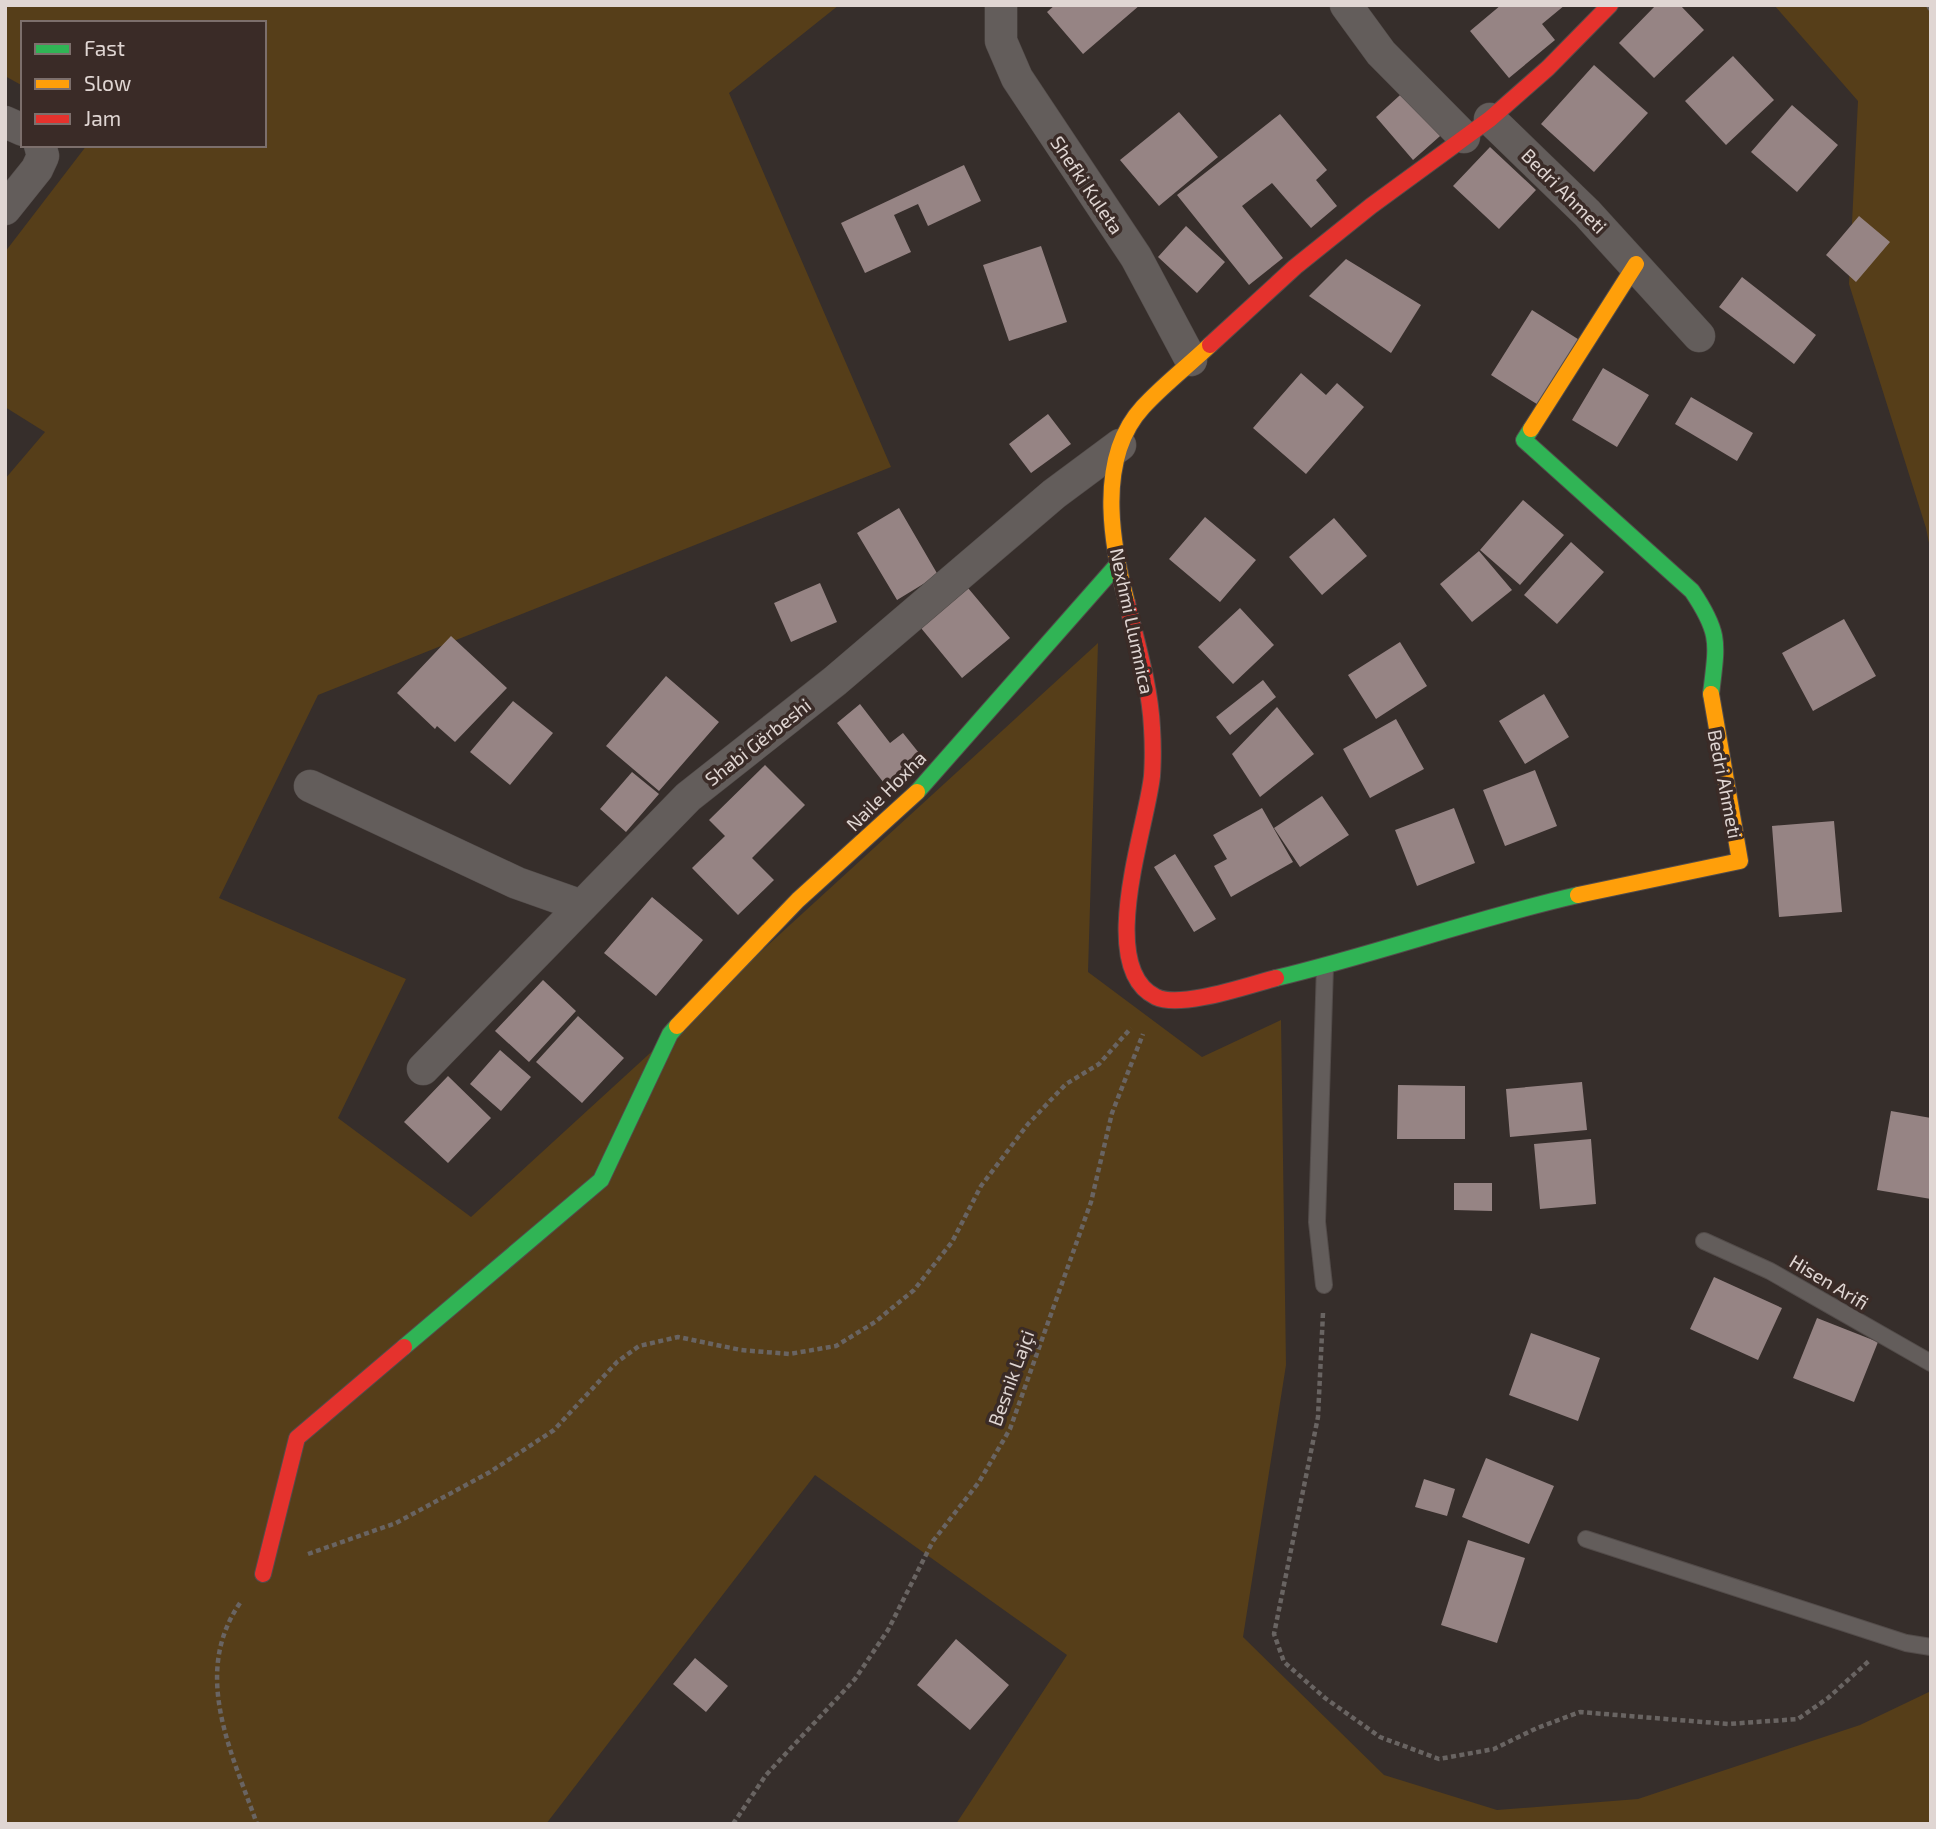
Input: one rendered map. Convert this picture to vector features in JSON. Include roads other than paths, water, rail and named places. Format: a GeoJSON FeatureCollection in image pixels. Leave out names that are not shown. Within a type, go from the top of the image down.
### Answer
{"type":"FeatureCollection","features":[{"type":"Feature","properties":{"kind":"street","name":"Shefki Kuleta"},"geometry":{"type":"LineString","coordinates":[[1001,5],[1001,41],[1017,78],[1136,257],[1191,360]]}},
{"type":"Feature","properties":{"kind":"street"},"geometry":{"type":"LineString","coordinates":[[1346,5],[1381,53],[1464,137]]}},
{"type":"Feature","properties":{"kind":"street","name":"Nexhmi Llumnica"},"geometry":{"type":"LineString","coordinates":[[1157,998],[1143,986],[1129,964],[1126,935],[1128,898],[1152,776],[1152,726],[1144,671],[1117,565],[1112,489],[1120,445],[1140,410],[1191,360],[1295,267],[1490,119],[1548,68],[1610,5]]}},
{"type":"Feature","properties":{"kind":"street","name":"Bedri Ahmeti"},"geometry":{"type":"LineString","coordinates":[[1490,119],[1636,264],[1699,336]]}},
{"type":"Feature","properties":{"kind":"street"},"geometry":{"type":"LineString","coordinates":[[5,122],[21,129]]}},
{"type":"Feature","properties":{"kind":"street"},"geometry":{"type":"LineString","coordinates":[[5,209],[37,169],[43,156],[41,147]]}},
{"type":"Feature","properties":{"kind":"street","name":"Bedri Ahmeti"},"geometry":{"type":"LineString","coordinates":[[1157,998],[1185,1000],[1220,994],[1363,957],[1485,918],[1740,861],[1710,701],[1716,653],[1713,622],[1692,591],[1524,440],[1636,264]]}},
{"type":"Feature","properties":{"kind":"street","name":"Shabi Gërbeshi"},"geometry":{"type":"LineString","coordinates":[[423,1069],[688,797],[845,672],[1054,494],[1120,445]]}},
{"type":"Feature","properties":{"kind":"street","name":"Naile Hoxha"},"geometry":{"type":"LineString","coordinates":[[263,1574],[296,1438],[601,1180],[670,1034],[798,900],[867,841],[938,770],[1117,565]]}},
{"type":"Feature","properties":{"kind":"street"},"geometry":{"type":"LineString","coordinates":[[310,786],[517,883],[582,906]]}},
{"type":"Feature","properties":{"kind":"lane"},"geometry":{"type":"LineString","coordinates":[[1324,1284],[1317,1223],[1325,965]]}},
{"type":"Feature","properties":{"kind":"lane","name":"Hisen Arifi"},"geometry":{"type":"LineString","coordinates":[[1704,1241],[1770,1271],[1931,1363]]}},
{"type":"Feature","properties":{"kind":"lane"},"geometry":{"type":"LineString","coordinates":[[1586,1539],[1906,1643],[1931,1647]]}}]}
